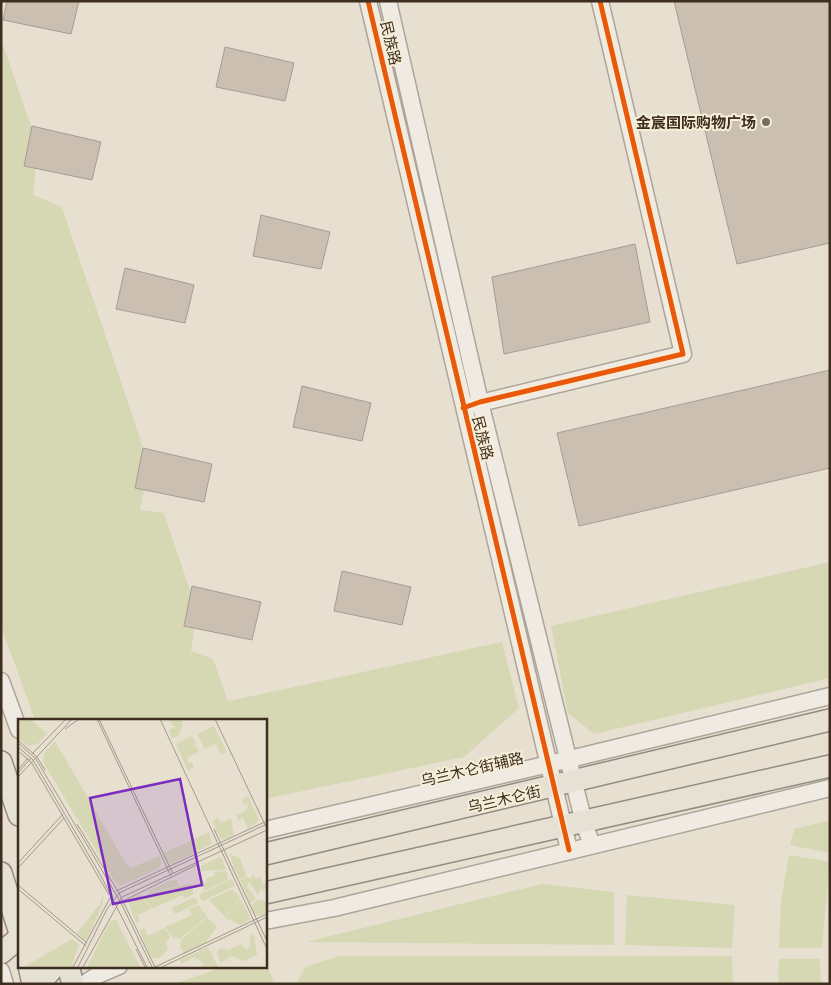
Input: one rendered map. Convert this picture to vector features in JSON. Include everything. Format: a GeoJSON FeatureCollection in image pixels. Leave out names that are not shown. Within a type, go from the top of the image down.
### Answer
{"type":"FeatureCollection","features":[{"type":"Feature","properties":{"kind":"main road","name":"乌兰木仑街"},"geometry":{"type":"LineString","coordinates":[[266,854],[830,720]]}},
{"type":"Feature","properties":{"kind":"main road"},"geometry":{"type":"LineString","coordinates":[[1,762],[18,812]]}},
{"type":"Feature","properties":{"kind":"main road"},"geometry":{"type":"LineString","coordinates":[[266,893],[563,826],[584,823],[830,766]]}},
{"type":"Feature","properties":{"kind":"main road"},"geometry":{"type":"LineString","coordinates":[[1,873],[18,927]]}},
{"type":"Feature","properties":{"kind":"main road"},"geometry":{"type":"LineString","coordinates":[[1,953],[18,939]]}},
{"type":"Feature","properties":{"kind":"main road"},"geometry":{"type":"LineString","coordinates":[[29,968],[33,984]]}},
{"type":"Feature","properties":{"kind":"main road"},"geometry":{"type":"LineString","coordinates":[[39,984],[53,968]]}},
{"type":"Feature","properties":{"kind":"main road"},"geometry":{"type":"LineString","coordinates":[[69,968],[73,984]]}},
{"type":"Feature","properties":{"kind":"street","name":"民族路"},"geometry":{"type":"LineString","coordinates":[[368,1],[463,408],[549,764],[564,784],[584,823],[592,845]]}},
{"type":"Feature","properties":{"kind":"street","name":"民族路"},"geometry":{"type":"LineString","coordinates":[[388,1],[480,402],[570,759],[564,784],[563,826],[569,850]]}},
{"type":"Feature","properties":{"kind":"street"},"geometry":{"type":"LineString","coordinates":[[463,408],[480,402],[683,354],[600,1]]}},
{"type":"Feature","properties":{"kind":"street"},"geometry":{"type":"LineString","coordinates":[[1,681],[18,727]]}},
{"type":"Feature","properties":{"kind":"street","name":"乌兰木仑街辅路"},"geometry":{"type":"LineString","coordinates":[[266,830],[830,696]]}},
{"type":"Feature","properties":{"kind":"street"},"geometry":{"type":"LineString","coordinates":[[266,921],[334,908],[830,788]]}},
{"type":"Feature","properties":{"kind":"street"},"geometry":{"type":"LineString","coordinates":[[95,977],[115,968]]}},
{"type":"Feature","properties":{"kind":"street"},"geometry":{"type":"LineString","coordinates":[[1,971],[5,984]]}},
{"type":"Feature","properties":{"kind":"green space"},"geometry":{"type":"Polygon","coordinates":[[[1,39],[38,147],[33,195],[62,207],[149,465],[140,510],[164,513],[197,611],[191,651],[213,659],[228,701],[502,642],[519,708],[464,757],[266,799],[266,719],[35,719],[1,626],[1,39]]]}},
{"type":"Feature","properties":{"kind":"green space"},"geometry":{"type":"Polygon","coordinates":[[[830,562],[830,678],[594,734],[568,713],[551,626],[830,562]]]}},
{"type":"Feature","properties":{"kind":"green space"},"geometry":{"type":"Polygon","coordinates":[[[830,820],[830,853],[790,845],[794,829],[830,820]]]}},
{"type":"Feature","properties":{"kind":"green space"},"geometry":{"type":"Polygon","coordinates":[[[789,855],[830,862],[822,948],[779,948],[781,901],[789,855]]]}},
{"type":"Feature","properties":{"kind":"green space"},"geometry":{"type":"Polygon","coordinates":[[[542,884],[614,892],[614,945],[306,942],[542,884]]]}},
{"type":"Feature","properties":{"kind":"green space"},"geometry":{"type":"Polygon","coordinates":[[[627,895],[735,905],[732,948],[625,945],[627,895]]]}},
{"type":"Feature","properties":{"kind":"green space"},"geometry":{"type":"Polygon","coordinates":[[[339,956],[732,956],[733,984],[296,984],[305,967],[339,956]]]}},
{"type":"Feature","properties":{"kind":"green space"},"geometry":{"type":"Polygon","coordinates":[[[779,959],[820,959],[821,984],[778,984],[779,959]]]}},
{"type":"Feature","properties":{"kind":"green space"},"geometry":{"type":"Polygon","coordinates":[[[266,963],[275,984],[174,984],[220,968],[266,968],[266,963]]]}},
{"type":"Feature","properties":{"kind":"building"},"geometry":{"type":"Polygon","coordinates":[[[7,1],[79,1],[71,34],[3,20],[7,1]]]}},
{"type":"Feature","properties":{"kind":"building","name":"金宸国际购物广场"},"geometry":{"type":"Polygon","coordinates":[[[674,1],[830,1],[830,243],[737,264],[674,1]]]}},
{"type":"Feature","properties":{"kind":"building"},"geometry":{"type":"Polygon","coordinates":[[[225,47],[294,63],[285,101],[216,87],[225,47]]]}},
{"type":"Feature","properties":{"kind":"building"},"geometry":{"type":"Polygon","coordinates":[[[32,126],[101,142],[92,180],[24,166],[32,126]]]}},
{"type":"Feature","properties":{"kind":"building"},"geometry":{"type":"Polygon","coordinates":[[[261,215],[330,232],[321,269],[253,256],[261,215]]]}},
{"type":"Feature","properties":{"kind":"building"},"geometry":{"type":"Polygon","coordinates":[[[635,244],[650,322],[504,354],[492,277],[635,244]]]}},
{"type":"Feature","properties":{"kind":"building"},"geometry":{"type":"Polygon","coordinates":[[[125,268],[194,285],[185,323],[116,309],[125,268]]]}},
{"type":"Feature","properties":{"kind":"building"},"geometry":{"type":"Polygon","coordinates":[[[830,370],[830,468],[579,526],[557,433],[830,370]]]}},
{"type":"Feature","properties":{"kind":"building"},"geometry":{"type":"Polygon","coordinates":[[[302,386],[371,403],[362,441],[293,427],[302,386]]]}},
{"type":"Feature","properties":{"kind":"building"},"geometry":{"type":"Polygon","coordinates":[[[143,448],[212,464],[204,502],[135,488],[143,448]]]}},
{"type":"Feature","properties":{"kind":"building"},"geometry":{"type":"Polygon","coordinates":[[[342,571],[411,587],[402,625],[334,611],[342,571]]]}},
{"type":"Feature","properties":{"kind":"building"},"geometry":{"type":"Polygon","coordinates":[[[192,586],[261,602],[252,640],[184,626],[192,586]]]}},
{"type":"Feature","properties":{"kind":"cycle path"},"geometry":{"type":"LineString","coordinates":[[368,1],[569,850]]}},
{"type":"Feature","properties":{"kind":"cycle path"},"geometry":{"type":"LineString","coordinates":[[463,408],[480,402],[683,354],[600,1]]}},
{"type":"Feature","properties":{"kind":"place","name":"金宸国际购物广场"},"geometry":{"type":"Point","coordinates":[766,122]}}]}
